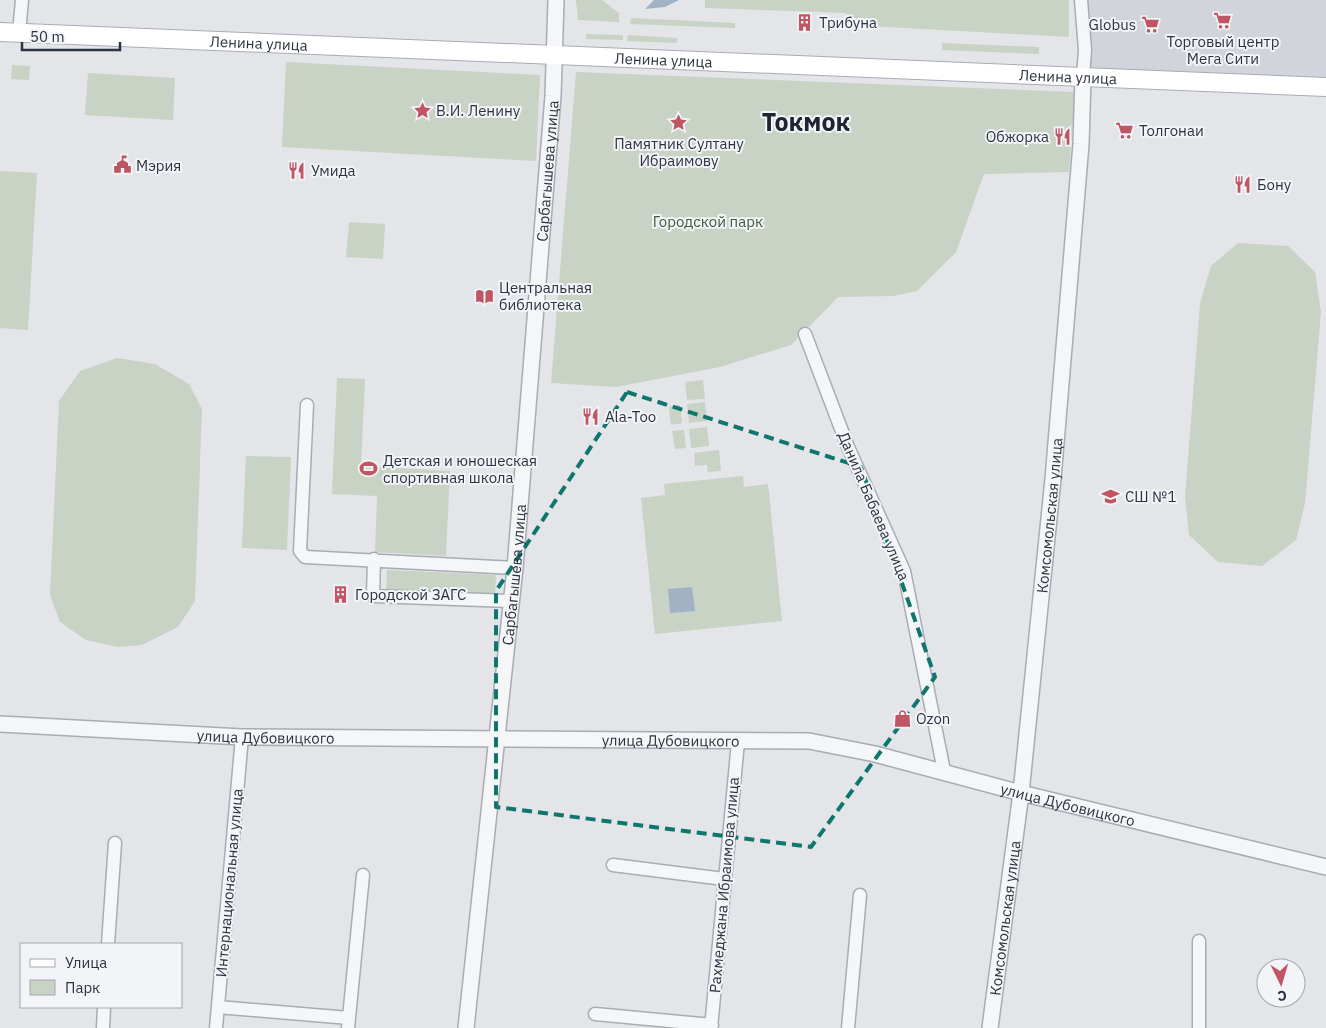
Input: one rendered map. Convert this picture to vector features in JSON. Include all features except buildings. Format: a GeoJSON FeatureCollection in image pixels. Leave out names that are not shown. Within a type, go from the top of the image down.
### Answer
{"type":"FeatureCollection","features":[{"type":"Feature","properties":{"kind":"main road","name":"Ленина улица"},"geometry":{"type":"LineString","coordinates":[[0,32],[1326,88]]}},
{"type":"Feature","properties":{"kind":"street"},"geometry":{"type":"LineString","coordinates":[[19,33],[22,0]]}},
{"type":"Feature","properties":{"kind":"street","name":"Сарбагышева улица"},"geometry":{"type":"LineString","coordinates":[[466,1028],[515,568],[555,55],[556,0]]}},
{"type":"Feature","properties":{"kind":"street","name":"Комсомольская улица"},"geometry":{"type":"LineString","coordinates":[[990,1028],[1021,793],[1053,479],[1081,144],[1084,50],[1081,0]]}},
{"type":"Feature","properties":{"kind":"street","name":"Данила Бабаева улица"},"geometry":{"type":"LineString","coordinates":[[805,334],[848,447],[904,571],[944,771]]}},
{"type":"Feature","properties":{"kind":"street"},"geometry":{"type":"LineString","coordinates":[[307,406],[300,551],[305,557],[314,559],[374,559],[515,568]]}},
{"type":"Feature","properties":{"kind":"street"},"geometry":{"type":"LineString","coordinates":[[374,559],[373,596],[511,601]]}},
{"type":"Feature","properties":{"kind":"street","name":"улица Дубовицкого"},"geometry":{"type":"LineString","coordinates":[[0,724],[242,737],[497,741],[810,741],[875,754],[1021,793],[1326,867]]}},
{"type":"Feature","properties":{"kind":"street","name":"Интернациональная улица"},"geometry":{"type":"LineString","coordinates":[[216,1028],[242,737]]}},
{"type":"Feature","properties":{"kind":"street","name":"Рахмеджана Ибраимова улица"},"geometry":{"type":"LineString","coordinates":[[711,1026],[738,742]]}},
{"type":"Feature","properties":{"kind":"street"},"geometry":{"type":"LineString","coordinates":[[108,943],[115,843]]}},
{"type":"Feature","properties":{"kind":"street"},"geometry":{"type":"LineString","coordinates":[[612,865],[724,879]]}},
{"type":"Feature","properties":{"kind":"street"},"geometry":{"type":"LineString","coordinates":[[218,1007],[348,1023],[363,875]]}},
{"type":"Feature","properties":{"kind":"street"},"geometry":{"type":"LineString","coordinates":[[848,1028],[860,895]]}},
{"type":"Feature","properties":{"kind":"street"},"geometry":{"type":"LineString","coordinates":[[1199,940],[1199,1028]]}},
{"type":"Feature","properties":{"kind":"street"},"geometry":{"type":"LineString","coordinates":[[103,1028],[104,1008]]}},
{"type":"Feature","properties":{"kind":"street"},"geometry":{"type":"LineString","coordinates":[[595,1014],[711,1026]]}},
{"type":"Feature","properties":{"kind":"highlighted area"},"geometry":{"type":"Polygon","coordinates":[[[627,392],[861,467],[935,677],[811,847],[496,807],[496,591],[627,392]]]}},
{"type":"Feature","properties":{"kind":"shaded area"},"geometry":{"type":"Polygon","coordinates":[[[1086,0],[1326,0],[1326,80],[1089,72],[1086,0]]]}},
{"type":"Feature","properties":{"kind":"green space"},"geometry":{"type":"Polygon","coordinates":[[[576,0],[602,0],[619,13],[619,22],[578,20],[576,0]]]}},
{"type":"Feature","properties":{"kind":"green space"},"geometry":{"type":"Polygon","coordinates":[[[705,0],[1069,0],[1069,37],[869,26],[845,13],[705,8],[705,0]]]}},
{"type":"Feature","properties":{"kind":"green space"},"geometry":{"type":"Polygon","coordinates":[[[631,18],[735,23],[735,28],[630,24],[631,18]]]}},
{"type":"Feature","properties":{"kind":"green space"},"geometry":{"type":"Polygon","coordinates":[[[586,34],[623,35],[623,40],[586,39],[586,34]]]}},
{"type":"Feature","properties":{"kind":"green space"},"geometry":{"type":"Polygon","coordinates":[[[628,35],[677,38],[677,43],[627,41],[628,35]]]}},
{"type":"Feature","properties":{"kind":"green space"},"geometry":{"type":"Polygon","coordinates":[[[942,43],[1039,47],[1039,54],[942,50],[942,43]]]}},
{"type":"Feature","properties":{"kind":"green space"},"geometry":{"type":"Polygon","coordinates":[[[286,62],[540,75],[536,161],[282,147],[286,62]]]}},
{"type":"Feature","properties":{"kind":"green space"},"geometry":{"type":"Polygon","coordinates":[[[12,65],[30,66],[29,80],[11,79],[12,65]]]}},
{"type":"Feature","properties":{"kind":"green space","name":"Городской парк"},"geometry":{"type":"Polygon","coordinates":[[[576,72],[1075,92],[1069,172],[984,174],[956,252],[917,291],[894,296],[838,297],[791,345],[720,367],[616,387],[551,383],[576,72]]]}},
{"type":"Feature","properties":{"kind":"green space"},"geometry":{"type":"Polygon","coordinates":[[[88,73],[175,78],[173,120],[85,115],[88,73]]]}},
{"type":"Feature","properties":{"kind":"green space"},"geometry":{"type":"Polygon","coordinates":[[[0,171],[37,173],[28,330],[0,328],[0,171]]]}},
{"type":"Feature","properties":{"kind":"green space"},"geometry":{"type":"Polygon","coordinates":[[[349,222],[385,224],[383,259],[346,257],[349,222]]]}},
{"type":"Feature","properties":{"kind":"green space"},"geometry":{"type":"Polygon","coordinates":[[[1238,243],[1288,246],[1315,272],[1321,312],[1305,503],[1296,540],[1262,566],[1218,562],[1189,535],[1185,497],[1200,303],[1211,266],[1238,243]]]}},
{"type":"Feature","properties":{"kind":"green space"},"geometry":{"type":"Polygon","coordinates":[[[117,358],[155,364],[189,384],[202,409],[195,601],[178,627],[142,645],[117,647],[86,640],[60,622],[50,595],[59,401],[80,371],[117,358]]]}},
{"type":"Feature","properties":{"kind":"green space","name":"Детская и юношеская спортивная школа"},"geometry":{"type":"Polygon","coordinates":[[[337,378],[365,379],[361,466],[450,471],[446,556],[375,552],[377,496],[332,494],[337,378]]]}},
{"type":"Feature","properties":{"kind":"green space"},"geometry":{"type":"Polygon","coordinates":[[[703,380],[705,399],[687,400],[685,382],[703,380]]]}},
{"type":"Feature","properties":{"kind":"green space"},"geometry":{"type":"Polygon","coordinates":[[[705,402],[707,421],[689,423],[687,404],[705,402]]]}},
{"type":"Feature","properties":{"kind":"green space"},"geometry":{"type":"Polygon","coordinates":[[[680,405],[682,423],[671,425],[669,407],[680,405]]]}},
{"type":"Feature","properties":{"kind":"green space"},"geometry":{"type":"Polygon","coordinates":[[[707,427],[709,446],[691,448],[689,429],[707,427]]]}},
{"type":"Feature","properties":{"kind":"green space"},"geometry":{"type":"Polygon","coordinates":[[[684,430],[686,448],[675,449],[672,431],[684,430]]]}},
{"type":"Feature","properties":{"kind":"green space"},"geometry":{"type":"Polygon","coordinates":[[[719,450],[721,471],[708,472],[707,465],[695,466],[694,453],[719,450]]]}},
{"type":"Feature","properties":{"kind":"green space"},"geometry":{"type":"Polygon","coordinates":[[[246,456],[291,457],[287,550],[242,548],[246,456]]]}},
{"type":"Feature","properties":{"kind":"green space"},"geometry":{"type":"Polygon","coordinates":[[[743,476],[744,487],[768,484],[782,621],[655,634],[641,498],[665,495],[664,484],[743,476]]]}},
{"type":"Feature","properties":{"kind":"green space"},"geometry":{"type":"Polygon","coordinates":[[[387,570],[496,575],[495,595],[386,590],[387,570]]]}},
{"type":"Feature","properties":{"kind":"water"},"geometry":{"type":"Polygon","coordinates":[[[654,0],[679,0],[665,7],[645,9],[654,0]]]}},
{"type":"Feature","properties":{"kind":"water"},"geometry":{"type":"Polygon","coordinates":[[[692,587],[695,611],[670,613],[668,589],[692,587]]]}},
{"type":"Feature","properties":{"kind":"place","name":"Торговый центр Мега Сити"},"geometry":{"type":"Point","coordinates":[1223,20]}},
{"type":"Feature","properties":{"kind":"place","name":"Трибуна"},"geometry":{"type":"Point","coordinates":[805,22]}},
{"type":"Feature","properties":{"kind":"place","name":"Globus"},"geometry":{"type":"Point","coordinates":[1150,24]}},
{"type":"Feature","properties":{"kind":"place","name":"В.И. Ленину"},"geometry":{"type":"Point","coordinates":[422,110]}},
{"type":"Feature","properties":{"kind":"place","name":"Памятник Султану Ибраимову"},"geometry":{"type":"Point","coordinates":[679,122]}},
{"type":"Feature","properties":{"kind":"place","name":"Толгонаи"},"geometry":{"type":"Point","coordinates":[1125,130]}},
{"type":"Feature","properties":{"kind":"place","name":"Обжорка"},"geometry":{"type":"Point","coordinates":[1063,136]}},
{"type":"Feature","properties":{"kind":"place","name":"Мэрия"},"geometry":{"type":"Point","coordinates":[122,165]}},
{"type":"Feature","properties":{"kind":"place","name":"Умида"},"geometry":{"type":"Point","coordinates":[297,170]}},
{"type":"Feature","properties":{"kind":"place","name":"Бону"},"geometry":{"type":"Point","coordinates":[1243,184]}},
{"type":"Feature","properties":{"kind":"place","name":"Центральная библиотека"},"geometry":{"type":"Point","coordinates":[485,296]}},
{"type":"Feature","properties":{"kind":"place","name":"Ala-Too"},"geometry":{"type":"Point","coordinates":[591,416]}},
{"type":"Feature","properties":{"kind":"place","name":"Детская и юношеская спортивная школа"},"geometry":{"type":"Point","coordinates":[369,469]}},
{"type":"Feature","properties":{"kind":"place","name":"СШ №1"},"geometry":{"type":"Point","coordinates":[1111,496]}},
{"type":"Feature","properties":{"kind":"place","name":"Городской ЗАГС"},"geometry":{"type":"Point","coordinates":[341,594]}},
{"type":"Feature","properties":{"kind":"place","name":"Ozon"},"geometry":{"type":"Point","coordinates":[902,718]}},
{"type":"Feature","properties":{"kind":"district","name":"Токмок"},"geometry":{"type":"Point","coordinates":[806,121]}}]}
